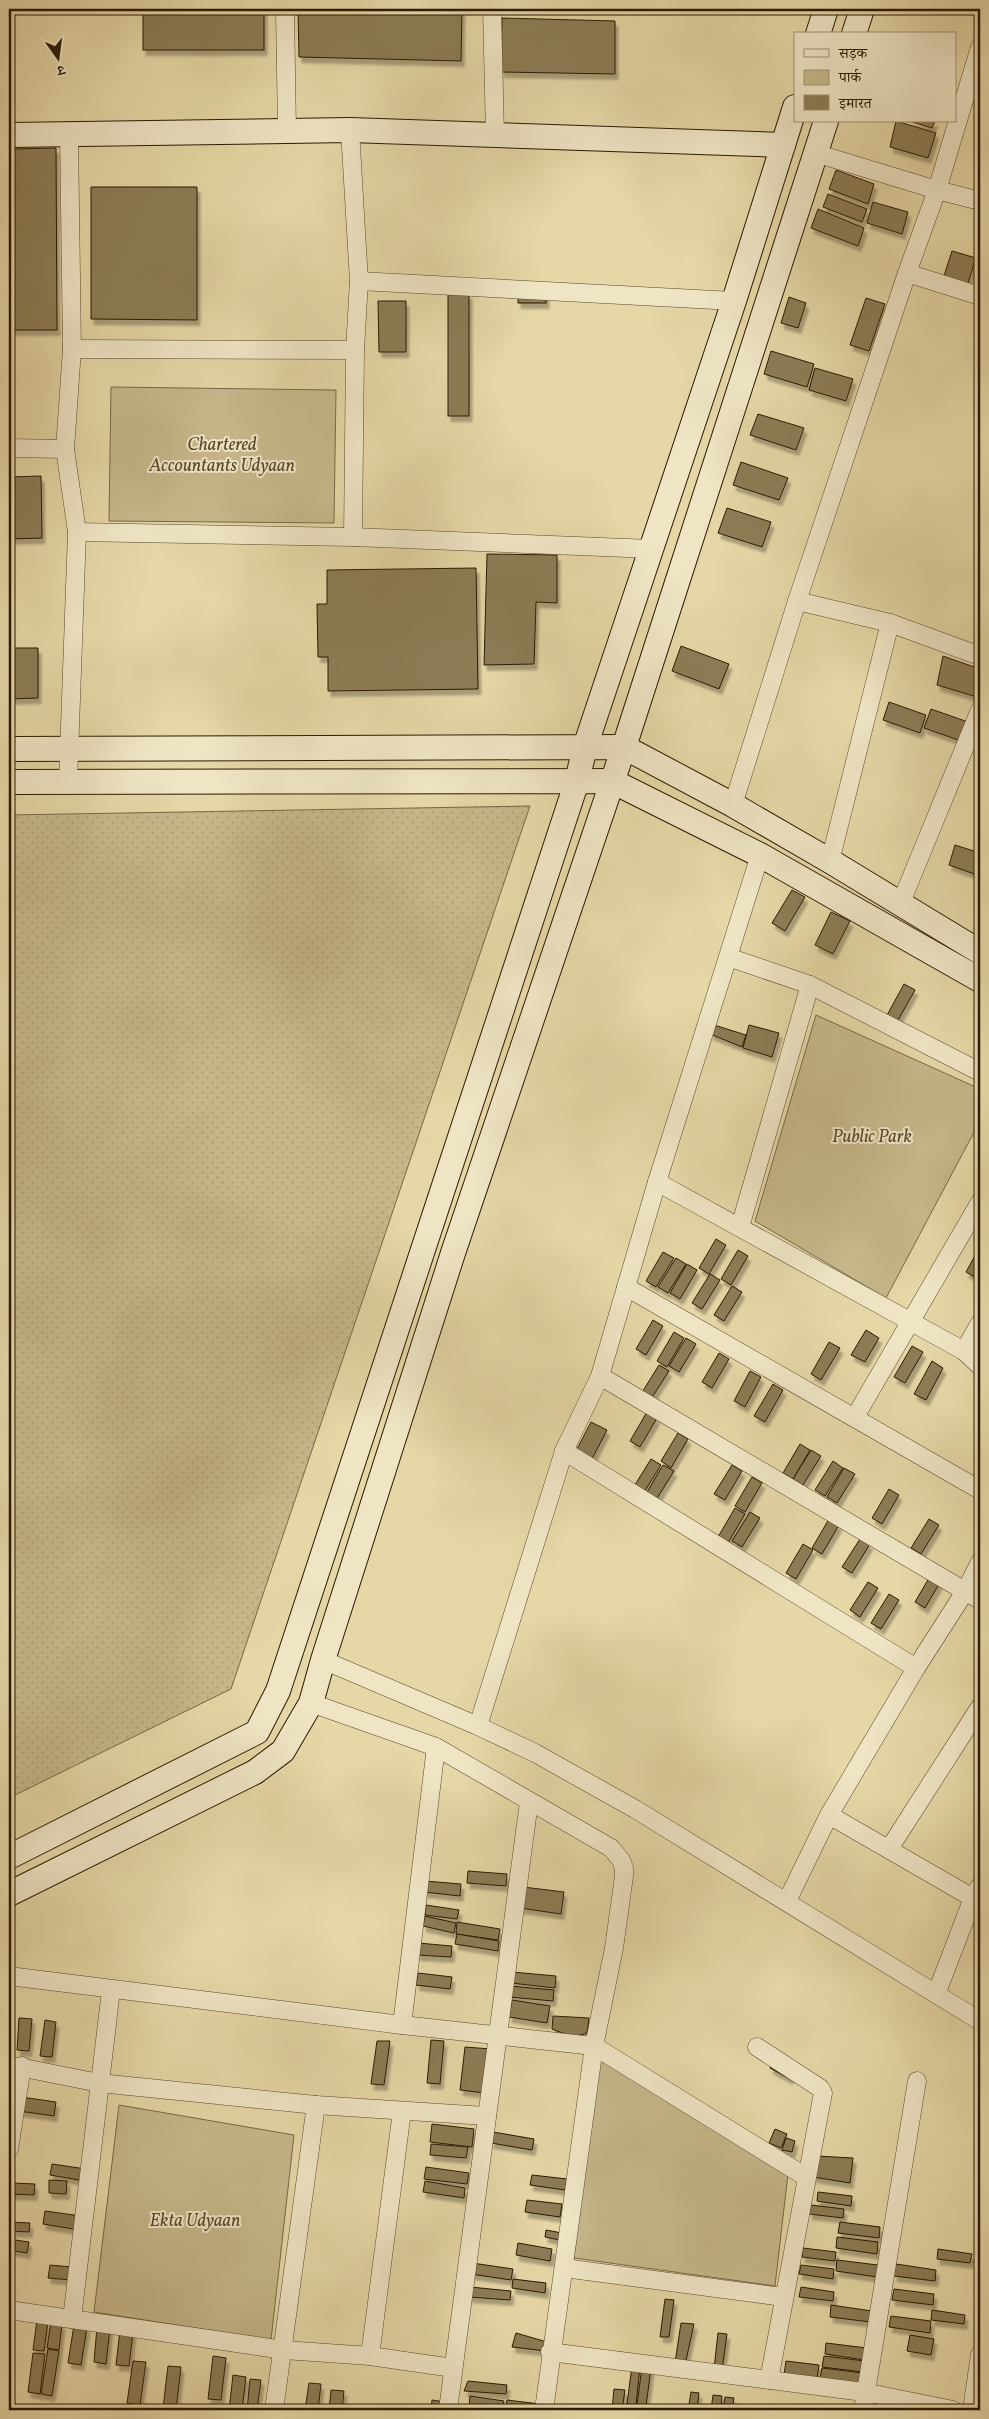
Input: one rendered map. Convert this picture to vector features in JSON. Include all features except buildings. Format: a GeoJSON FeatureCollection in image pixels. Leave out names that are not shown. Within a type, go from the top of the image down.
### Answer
{"type":"FeatureCollection","features":[{"type":"Feature","properties":{"kind":"main road"},"geometry":{"type":"LineString","coordinates":[[819,32],[826,9]]}},
{"type":"Feature","properties":{"kind":"main road"},"geometry":{"type":"LineString","coordinates":[[855,32],[862,9]]}},
{"type":"Feature","properties":{"kind":"main road"},"geometry":{"type":"LineString","coordinates":[[9,1857],[258,1732],[278,1691],[577,781],[585,747],[734,301],[794,110]]}},
{"type":"Feature","properties":{"kind":"main road"},"geometry":{"type":"LineString","coordinates":[[9,1894],[255,1772],[283,1751],[311,1702],[322,1660],[453,1253],[624,747],[826,122]]}},
{"type":"Feature","properties":{"kind":"main road"},"geometry":{"type":"LineString","coordinates":[[9,135],[350,130],[783,145]]}},
{"type":"Feature","properties":{"kind":"main road"},"geometry":{"type":"LineString","coordinates":[[9,749],[624,747],[733,805],[980,952]]}},
{"type":"Feature","properties":{"kind":"main road"},"geometry":{"type":"LineString","coordinates":[[9,782],[612,781],[760,854],[980,980]]}},
{"type":"Feature","properties":{"kind":"street"},"geometry":{"type":"LineString","coordinates":[[285,9],[287,131]]}},
{"type":"Feature","properties":{"kind":"street"},"geometry":{"type":"LineString","coordinates":[[492,9],[495,135]]}},
{"type":"Feature","properties":{"kind":"street"},"geometry":{"type":"LineString","coordinates":[[733,805],[798,601],[907,273],[938,190],[979,58]]}},
{"type":"Feature","properties":{"kind":"street"},"geometry":{"type":"LineString","coordinates":[[350,130],[359,281],[355,350],[353,536]]}},
{"type":"Feature","properties":{"kind":"street"},"geometry":{"type":"LineString","coordinates":[[68,782],[77,532],[65,449],[72,349],[69,134]]}},
{"type":"Feature","properties":{"kind":"street"},"geometry":{"type":"LineString","coordinates":[[815,153],[980,201]]}},
{"type":"Feature","properties":{"kind":"street"},"geometry":{"type":"LineString","coordinates":[[907,273],[980,296]]}},
{"type":"Feature","properties":{"kind":"street"},"geometry":{"type":"LineString","coordinates":[[359,281],[734,301]]}},
{"type":"Feature","properties":{"kind":"street"},"geometry":{"type":"LineString","coordinates":[[72,349],[355,350]]}},
{"type":"Feature","properties":{"kind":"street"},"geometry":{"type":"LineString","coordinates":[[9,448],[65,449]]}},
{"type":"Feature","properties":{"kind":"street"},"geometry":{"type":"LineString","coordinates":[[77,532],[353,536],[652,549]]}},
{"type":"Feature","properties":{"kind":"street"},"geometry":{"type":"LineString","coordinates":[[798,601],[890,623],[980,656]]}},
{"type":"Feature","properties":{"kind":"street"},"geometry":{"type":"LineString","coordinates":[[830,861],[890,623]]}},
{"type":"Feature","properties":{"kind":"street"},"geometry":{"type":"LineString","coordinates":[[900,905],[980,710]]}},
{"type":"Feature","properties":{"kind":"street"},"geometry":{"type":"LineString","coordinates":[[478,1726],[564,1451],[600,1376],[657,1182],[760,854]]}},
{"type":"Feature","properties":{"kind":"street"},"geometry":{"type":"LineString","coordinates":[[728,957],[810,985],[980,1072]]}},
{"type":"Feature","properties":{"kind":"street"},"geometry":{"type":"LineString","coordinates":[[740,1227],[810,985]]}},
{"type":"Feature","properties":{"kind":"street"},"geometry":{"type":"LineString","coordinates":[[657,1182],[964,1352],[980,1366]]}},
{"type":"Feature","properties":{"kind":"street"},"geometry":{"type":"LineString","coordinates":[[855,1417],[980,1202]]}},
{"type":"Feature","properties":{"kind":"street"},"geometry":{"type":"LineString","coordinates":[[626,1287],[980,1490]]}},
{"type":"Feature","properties":{"kind":"street"},"geometry":{"type":"LineString","coordinates":[[964,1352],[980,1323]]}},
{"type":"Feature","properties":{"kind":"street"},"geometry":{"type":"LineString","coordinates":[[600,1376],[973,1595]]}},
{"type":"Feature","properties":{"kind":"street"},"geometry":{"type":"LineString","coordinates":[[564,1451],[916,1668]]}},
{"type":"Feature","properties":{"kind":"street"},"geometry":{"type":"LineString","coordinates":[[787,1901],[829,1815],[916,1668],[973,1595],[980,1562]]}},
{"type":"Feature","properties":{"kind":"street"},"geometry":{"type":"LineString","coordinates":[[322,1660],[478,1726],[535,1753],[635,1809],[937,1992],[980,2021]]}},
{"type":"Feature","properties":{"kind":"street"},"geometry":{"type":"LineString","coordinates":[[311,1702],[436,1747],[611,1848],[617,1852],[624,1868],[614,1948],[594,2046],[564,2268],[550,2352],[544,2410]]}},
{"type":"Feature","properties":{"kind":"street"},"geometry":{"type":"LineString","coordinates":[[889,1849],[980,1707]]}},
{"type":"Feature","properties":{"kind":"street"},"geometry":{"type":"LineString","coordinates":[[402,2026],[436,1747]]}},
{"type":"Feature","properties":{"kind":"street"},"geometry":{"type":"LineString","coordinates":[[448,2410],[529,1802]]}},
{"type":"Feature","properties":{"kind":"street"},"geometry":{"type":"LineString","coordinates":[[829,1815],[889,1849],[977,1892],[937,1992]]}},
{"type":"Feature","properties":{"kind":"street"},"geometry":{"type":"LineString","coordinates":[[9,1976],[402,2026],[594,2046],[806,2177]]}},
{"type":"Feature","properties":{"kind":"street"},"geometry":{"type":"LineString","coordinates":[[72,2319],[111,1990]]}},
{"type":"Feature","properties":{"kind":"street"},"geometry":{"type":"LineString","coordinates":[[757,2047],[820,2088],[823,2093],[769,2380]]}},
{"type":"Feature","properties":{"kind":"street"},"geometry":{"type":"LineString","coordinates":[[9,2149],[15,2065],[99,2083],[316,2105],[486,2116]]}},
{"type":"Feature","properties":{"kind":"street"},"geometry":{"type":"LineString","coordinates":[[863,2410],[864,2392],[917,2081]]}},
{"type":"Feature","properties":{"kind":"street"},"geometry":{"type":"LineString","coordinates":[[274,2410],[284,2350],[316,2105]]}},
{"type":"Feature","properties":{"kind":"street"},"geometry":{"type":"LineString","coordinates":[[370,2356],[402,2110]]}},
{"type":"Feature","properties":{"kind":"street"},"geometry":{"type":"LineString","coordinates":[[564,2268],[784,2297]]}},
{"type":"Feature","properties":{"kind":"street"},"geometry":{"type":"LineString","coordinates":[[9,2310],[284,2350],[370,2356],[453,2368]]}},
{"type":"Feature","properties":{"kind":"street"},"geometry":{"type":"LineString","coordinates":[[550,2352],[864,2392],[953,2410]]}},
{"type":"Feature","properties":{"kind":"street"},"geometry":{"type":"LineString","coordinates":[[972,2410],[980,2354]]}},
{"type":"Feature","properties":{"kind":"green space","name":"Chartered Accountants Udyaan"},"geometry":{"type":"Polygon","coordinates":[[[111,387],[336,390],[334,523],[109,521],[111,387]]]}},
{"type":"Feature","properties":{"kind":"green space"},"geometry":{"type":"Polygon","coordinates":[[[530,806],[231,1689],[9,1798],[9,815],[530,806]]]}},
{"type":"Feature","properties":{"kind":"green space","name":"Public Park"},"geometry":{"type":"Polygon","coordinates":[[[816,1015],[980,1089],[980,1121],[886,1298],[755,1221],[816,1015]]]}},
{"type":"Feature","properties":{"kind":"green space"},"geometry":{"type":"Polygon","coordinates":[[[597,2056],[788,2174],[775,2286],[574,2258],[597,2056]]]}},
{"type":"Feature","properties":{"kind":"green space","name":"Ekta Udyaan"},"geometry":{"type":"Polygon","coordinates":[[[119,2105],[294,2135],[271,2340],[94,2312],[119,2105]]]}}]}
